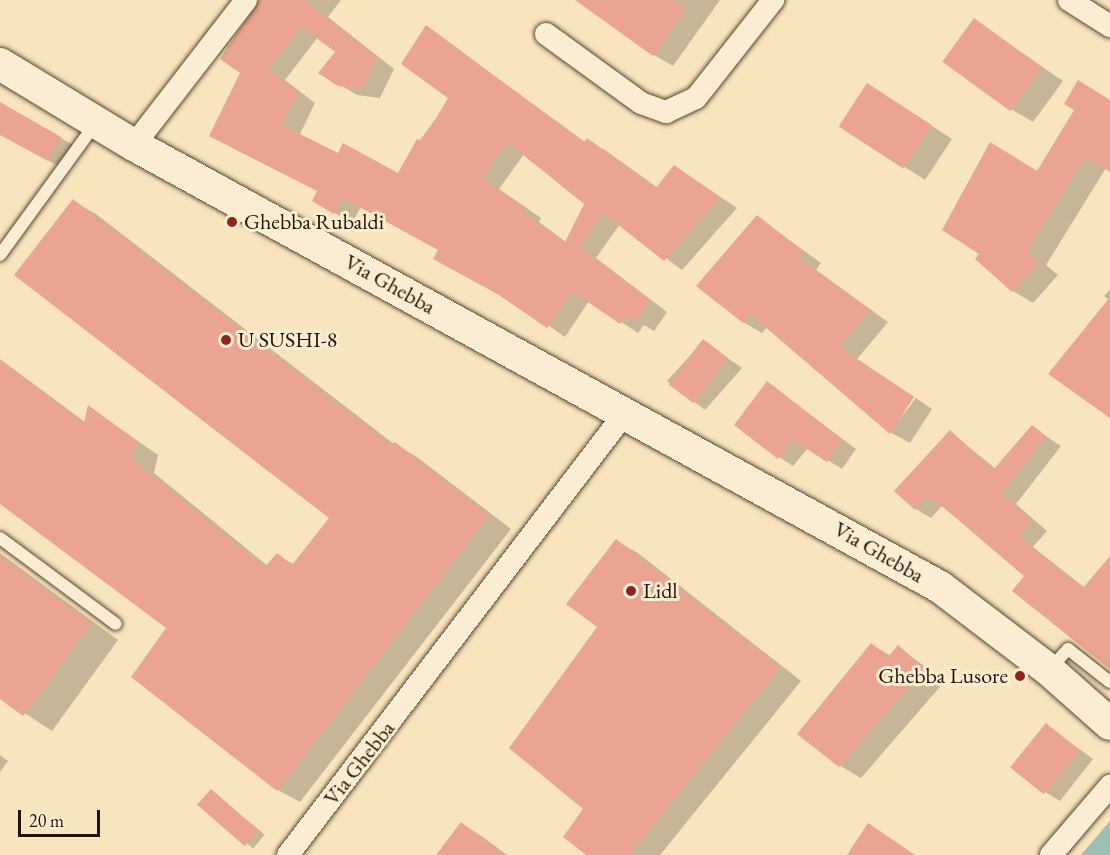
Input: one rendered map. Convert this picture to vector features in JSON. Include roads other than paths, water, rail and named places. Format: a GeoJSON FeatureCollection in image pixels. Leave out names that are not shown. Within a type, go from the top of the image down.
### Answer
{"type":"FeatureCollection","features":[{"type":"Feature","properties":{"kind":"street"},"geometry":{"type":"LineString","coordinates":[[134,144],[246,0]]}},
{"type":"Feature","properties":{"kind":"street"},"geometry":{"type":"LineString","coordinates":[[546,34],[641,103],[666,112],[696,98],[773,0]]}},
{"type":"Feature","properties":{"kind":"street"},"geometry":{"type":"LineString","coordinates":[[1069,0],[1110,26]]}},
{"type":"Feature","properties":{"kind":"street","name":"Via Ghebba"},"geometry":{"type":"LineString","coordinates":[[0,64],[134,144],[940,587],[1049,670],[1110,724]]}},
{"type":"Feature","properties":{"kind":"street","name":"Via Ghebba"},"geometry":{"type":"LineString","coordinates":[[288,855],[625,413]]}},
{"type":"Feature","properties":{"kind":"street"},"geometry":{"type":"LineString","coordinates":[[1051,855],[1110,786]]}},
{"type":"Feature","properties":{"kind":"lane"},"geometry":{"type":"LineString","coordinates":[[0,255],[97,122]]}},
{"type":"Feature","properties":{"kind":"lane"},"geometry":{"type":"LineString","coordinates":[[0,538],[116,624]]}},
{"type":"Feature","properties":{"kind":"lane"},"geometry":{"type":"LineString","coordinates":[[1049,670],[1068,649],[1110,682]]}},
{"type":"Feature","properties":{"kind":"water"},"geometry":{"type":"Polygon","coordinates":[[[1110,821],[1110,855],[1081,855],[1110,821]]]}},
{"type":"Feature","properties":{"kind":"place","name":"Ghebba Rubaldi"},"geometry":{"type":"Point","coordinates":[232,222]}},
{"type":"Feature","properties":{"kind":"place","name":"U SUSHI-8"},"geometry":{"type":"Point","coordinates":[226,340]}},
{"type":"Feature","properties":{"kind":"place","name":"Lidl"},"geometry":{"type":"Point","coordinates":[631,591]}},
{"type":"Feature","properties":{"kind":"place","name":"Ghebba Lusore"},"geometry":{"type":"Point","coordinates":[1020,676]}}]}
